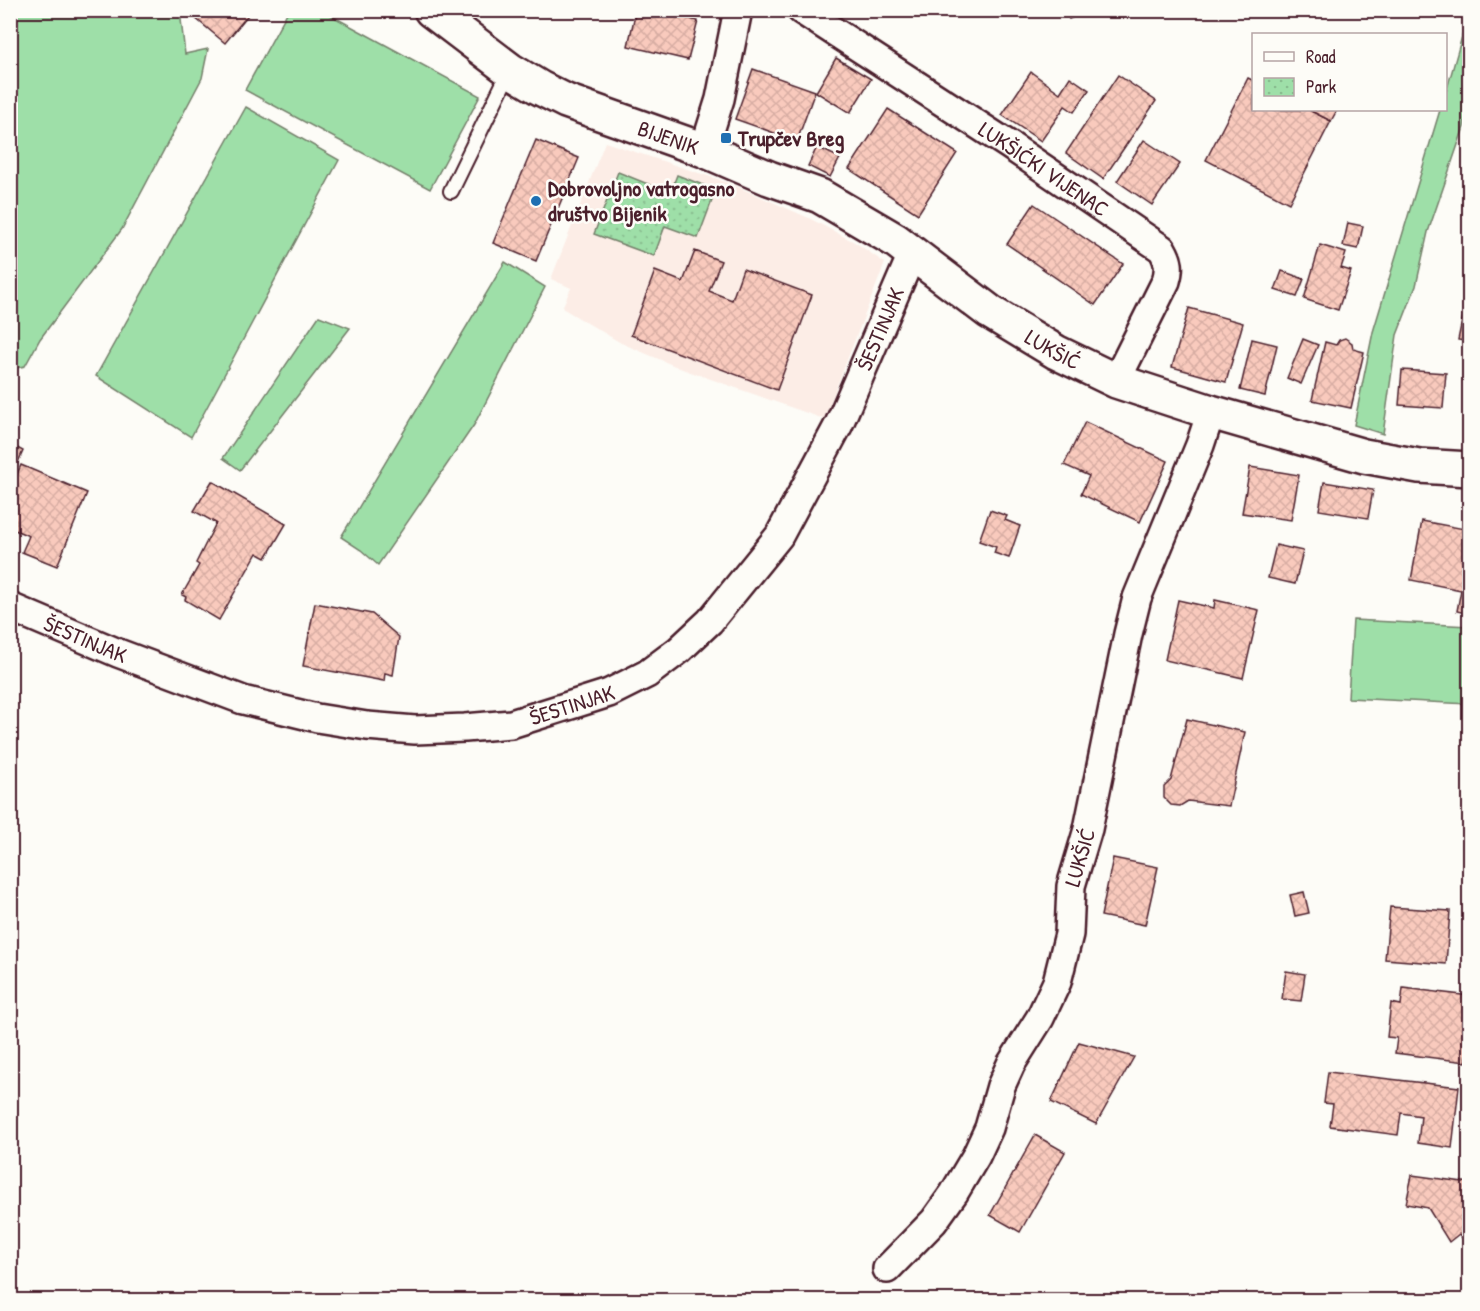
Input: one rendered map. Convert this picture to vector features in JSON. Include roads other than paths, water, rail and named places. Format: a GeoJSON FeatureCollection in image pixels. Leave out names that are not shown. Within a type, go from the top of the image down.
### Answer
{"type":"FeatureCollection","features":[{"type":"Feature","properties":{"kind":"main road","name":"BIJENIK"},"geometry":{"type":"LineString","coordinates":[[431,10],[510,70],[566,100],[704,150],[769,178],[820,196],[913,252]]}},
{"type":"Feature","properties":{"kind":"main road","name":"LUKŠIĆ"},"geometry":{"type":"LineString","coordinates":[[913,252],[990,312],[1056,352],[1116,381],[1211,412],[1364,456],[1419,466],[1470,469]]}},
{"type":"Feature","properties":{"kind":"street"},"geometry":{"type":"LineString","coordinates":[[704,150],[720,99],[738,10]]}},
{"type":"Feature","properties":{"kind":"street","name":"LUKŠIĆKI VIJENAC"},"geometry":{"type":"LineString","coordinates":[[801,10],[1010,145],[1162,249],[1168,260],[1169,271],[1166,281],[1116,381]]}},
{"type":"Feature","properties":{"kind":"street","name":"ŠESTINJAK"},"geometry":{"type":"LineString","coordinates":[[10,607],[118,653],[243,700],[317,718],[367,726],[425,730],[511,724],[609,693],[646,674],[687,643],[711,621],[779,536],[839,424],[913,252]]}},
{"type":"Feature","properties":{"kind":"street","name":"LUKŠIĆ"},"geometry":{"type":"LineString","coordinates":[[887,1269],[934,1221],[976,1156],[989,1128],[1001,1086],[1011,1064],[1040,1018],[1057,982],[1069,934],[1071,886],[1088,829],[1137,598],[1200,445],[1211,412]]}},
{"type":"Feature","properties":{"kind":"lane"},"geometry":{"type":"LineString","coordinates":[[451,191],[510,70]]}},
{"type":"Feature","properties":{"kind":"place","name":"Trupčev Breg"},"geometry":{"type":"Point","coordinates":[726,138]}},
{"type":"Feature","properties":{"kind":"place","name":"Dobrovoljno vatrogasno društvo Bijenik"},"geometry":{"type":"Point","coordinates":[536,201]}}]}
